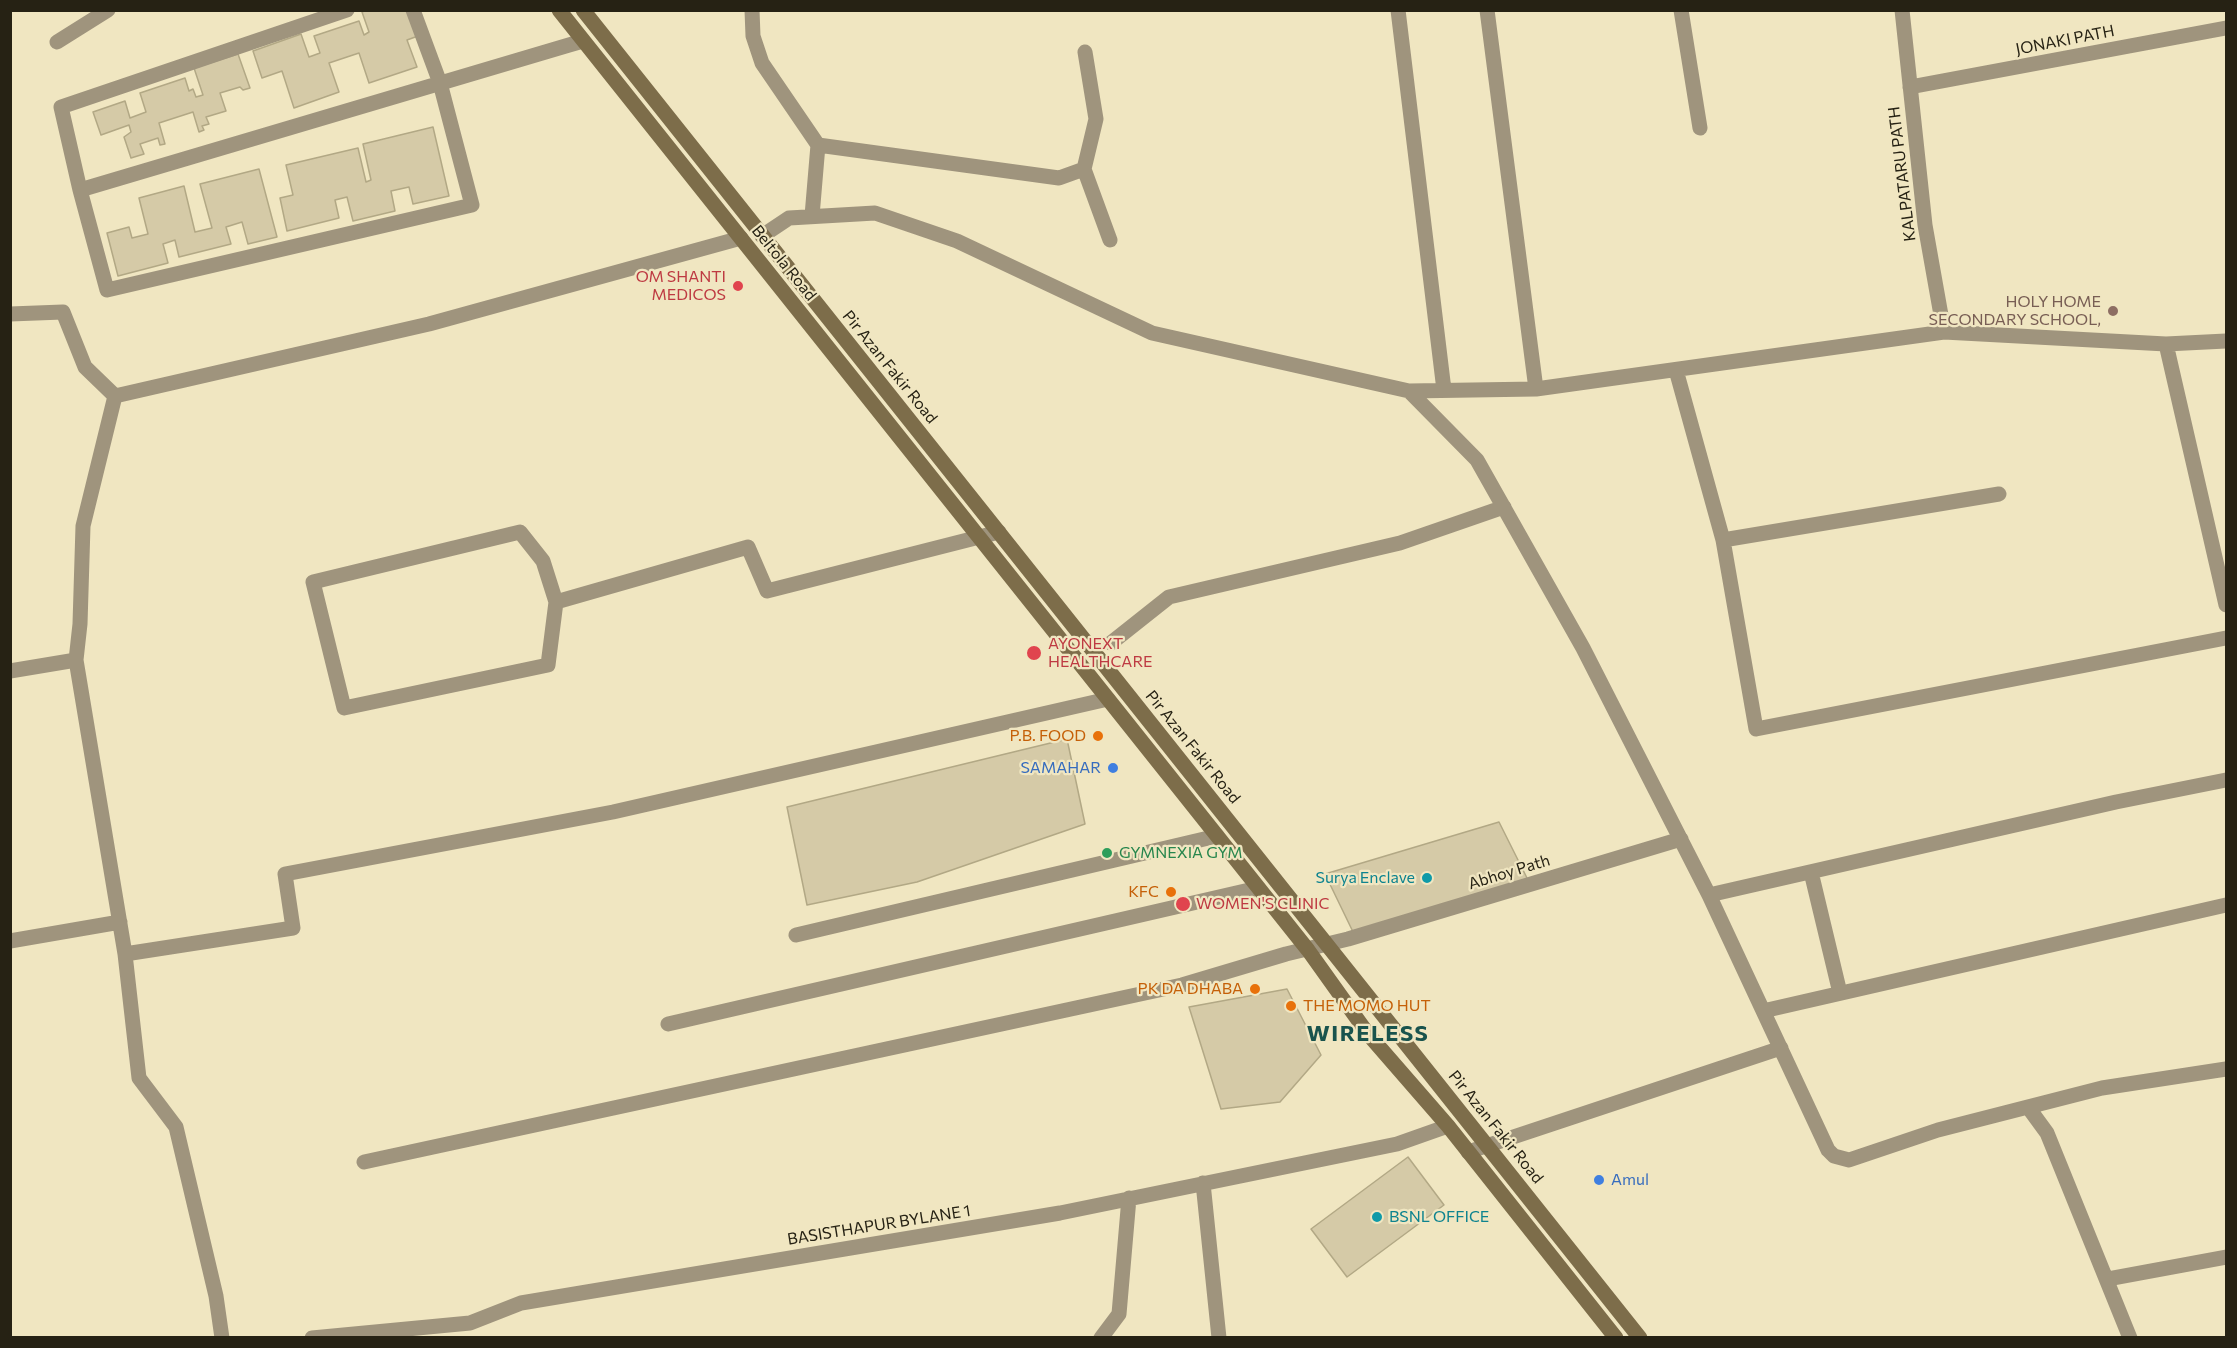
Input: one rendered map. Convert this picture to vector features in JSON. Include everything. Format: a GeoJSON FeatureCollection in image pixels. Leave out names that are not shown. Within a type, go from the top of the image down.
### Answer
{"type":"FeatureCollection","features":[{"type":"Feature","properties":{"kind":"main road","name":"Beltola Road"},"geometry":{"type":"LineString","coordinates":[[559,10],[980,538]]}},
{"type":"Feature","properties":{"kind":"main road","name":"Pir Azan Fakir Road"},"geometry":{"type":"LineString","coordinates":[[583,10],[1640,1338]]}},
{"type":"Feature","properties":{"kind":"main road"},"geometry":{"type":"LineString","coordinates":[[980,538],[1308,950],[1368,1034],[1448,1126],[1616,1338]]}},
{"type":"Feature","properties":{"kind":"street"},"geometry":{"type":"LineString","coordinates":[[57,42],[108,10]]}},
{"type":"Feature","properties":{"kind":"street"},"geometry":{"type":"LineString","coordinates":[[346,10],[61,107],[80,190],[107,290],[472,205],[440,83],[413,10]]}},
{"type":"Feature","properties":{"kind":"street"},"geometry":{"type":"LineString","coordinates":[[752,10],[753,36],[762,63],[818,145],[812,216]]}},
{"type":"Feature","properties":{"kind":"street"},"geometry":{"type":"LineString","coordinates":[[1398,10],[1444,390]]}},
{"type":"Feature","properties":{"kind":"street"},"geometry":{"type":"LineString","coordinates":[[1487,10],[1536,389]]}},
{"type":"Feature","properties":{"kind":"street"},"geometry":{"type":"LineString","coordinates":[[1681,10],[1700,128]]}},
{"type":"Feature","properties":{"kind":"street","name":"KALPATARU PATH"},"geometry":{"type":"LineString","coordinates":[[1902,10],[1925,225],[1944,332]]}},
{"type":"Feature","properties":{"kind":"street","name":"JONAKI PATH"},"geometry":{"type":"LineString","coordinates":[[1910,87],[2226,28]]}},
{"type":"Feature","properties":{"kind":"street"},"geometry":{"type":"LineString","coordinates":[[80,190],[583,41]]}},
{"type":"Feature","properties":{"kind":"street"},"geometry":{"type":"LineString","coordinates":[[1085,52],[1096,119],[1084,169],[1110,240]]}},
{"type":"Feature","properties":{"kind":"street"},"geometry":{"type":"LineString","coordinates":[[818,145],[1059,178],[1084,169]]}},
{"type":"Feature","properties":{"kind":"street"},"geometry":{"type":"LineString","coordinates":[[762,236],[789,218],[875,213],[957,241],[1152,333],[1409,391],[1536,389],[1944,332],[2166,344],[2226,341]]}},
{"type":"Feature","properties":{"kind":"street"},"geometry":{"type":"LineString","coordinates":[[115,396],[429,324],[741,238]]}},
{"type":"Feature","properties":{"kind":"street"},"geometry":{"type":"LineString","coordinates":[[10,314],[63,312],[86,367],[115,396]]}},
{"type":"Feature","properties":{"kind":"street"},"geometry":{"type":"LineString","coordinates":[[2166,344],[2226,605]]}},
{"type":"Feature","properties":{"kind":"street"},"geometry":{"type":"LineString","coordinates":[[1676,370],[1723,540],[1756,729],[2226,638]]}},
{"type":"Feature","properties":{"kind":"street"},"geometry":{"type":"LineString","coordinates":[[1409,391],[1477,460],[1583,648],[1709,895],[1828,1150],[1834,1156],[1849,1160],[1938,1130],[2102,1088],[2226,1069]]}},
{"type":"Feature","properties":{"kind":"street"},"geometry":{"type":"LineString","coordinates":[[115,396],[83,526],[80,624],[76,660],[125,954],[139,1078],[176,1127],[216,1296],[222,1338]]}},
{"type":"Feature","properties":{"kind":"street"},"geometry":{"type":"LineString","coordinates":[[1723,540],[1999,494]]}},
{"type":"Feature","properties":{"kind":"street"},"geometry":{"type":"LineString","coordinates":[[1111,643],[1169,597],[1400,543],[1504,507]]}},
{"type":"Feature","properties":{"kind":"street"},"geometry":{"type":"LineString","coordinates":[[520,532],[543,561],[556,602],[548,665],[344,708],[313,582],[520,532]]}},
{"type":"Feature","properties":{"kind":"street"},"geometry":{"type":"LineString","coordinates":[[556,602],[748,547],[767,591],[999,532]]}},
{"type":"Feature","properties":{"kind":"street"},"geometry":{"type":"LineString","coordinates":[[10,671],[76,660]]}},
{"type":"Feature","properties":{"kind":"street"},"geometry":{"type":"LineString","coordinates":[[125,954],[293,928],[285,874],[614,812],[1108,699]]}},
{"type":"Feature","properties":{"kind":"street"},"geometry":{"type":"LineString","coordinates":[[1709,895],[2116,802],[2226,780]]}},
{"type":"Feature","properties":{"kind":"street"},"geometry":{"type":"LineString","coordinates":[[796,935],[1217,836]]}},
{"type":"Feature","properties":{"kind":"street","name":"Abhoy Path"},"geometry":{"type":"LineString","coordinates":[[364,1162],[1159,990],[1348,939],[1681,839]]}},
{"type":"Feature","properties":{"kind":"street"},"geometry":{"type":"LineString","coordinates":[[1810,872],[1840,993]]}},
{"type":"Feature","properties":{"kind":"street"},"geometry":{"type":"LineString","coordinates":[[668,1024],[1258,888]]}},
{"type":"Feature","properties":{"kind":"street"},"geometry":{"type":"LineString","coordinates":[[1763,1011],[2226,905]]}},
{"type":"Feature","properties":{"kind":"street"},"geometry":{"type":"LineString","coordinates":[[10,940],[120,922]]}},
{"type":"Feature","properties":{"kind":"street"},"geometry":{"type":"LineString","coordinates":[[1468,1152],[1780,1048]]}},
{"type":"Feature","properties":{"kind":"street"},"geometry":{"type":"LineString","coordinates":[[2028,1107],[2047,1133],[2130,1338]]}},
{"type":"Feature","properties":{"kind":"street","name":"BASISTHAPUR BYLANE 1"},"geometry":{"type":"LineString","coordinates":[[312,1338],[470,1323],[521,1304],[1060,1213],[1397,1144],[1448,1126]]}},
{"type":"Feature","properties":{"kind":"street"},"geometry":{"type":"LineString","coordinates":[[1203,1183],[1219,1338]]}},
{"type":"Feature","properties":{"kind":"street"},"geometry":{"type":"LineString","coordinates":[[1101,1338],[1119,1314],[1129,1198]]}},
{"type":"Feature","properties":{"kind":"street"},"geometry":{"type":"LineString","coordinates":[[2107,1279],[2226,1257]]}},
{"type":"Feature","properties":{"kind":"building"},"geometry":{"type":"Polygon","coordinates":[[[410,10],[418,36],[407,40],[417,67],[369,83],[359,53],[329,63],[339,92],[294,108],[282,71],[262,78],[253,51],[301,34],[309,57],[320,53],[314,36],[359,21],[364,35],[369,32],[362,12],[410,10]]]}},
{"type":"Feature","properties":{"kind":"building"},"geometry":{"type":"Polygon","coordinates":[[[238,54],[250,88],[243,90],[240,87],[220,93],[226,111],[206,117],[209,124],[202,126],[204,130],[199,132],[193,112],[159,123],[165,144],[160,145],[158,138],[140,144],[144,154],[131,158],[124,137],[131,132],[129,125],[101,135],[93,112],[125,101],[130,118],[146,112],[140,93],[185,78],[189,91],[193,89],[196,97],[203,95],[194,68],[238,54]]]}},
{"type":"Feature","properties":{"kind":"building"},"geometry":{"type":"Polygon","coordinates":[[[433,127],[449,196],[413,204],[409,187],[391,191],[395,211],[353,221],[347,197],[335,200],[339,218],[287,231],[280,198],[293,195],[286,165],[358,148],[366,182],[371,180],[363,144],[433,127]]]}},
{"type":"Feature","properties":{"kind":"building"},"geometry":{"type":"Polygon","coordinates":[[[259,169],[277,237],[248,244],[242,222],[226,227],[231,244],[179,257],[175,240],[163,244],[168,263],[118,276],[107,233],[129,227],[132,238],[148,234],[139,198],[184,186],[195,232],[212,228],[200,184],[259,169]]]}},
{"type":"Feature","properties":{"kind":"building"},"geometry":{"type":"Polygon","coordinates":[[[1067,739],[1085,824],[917,882],[807,905],[787,807],[1067,739]]]}},
{"type":"Feature","properties":{"kind":"building","name":"Surya Enclave"},"geometry":{"type":"Polygon","coordinates":[[[1499,822],[1529,882],[1355,936],[1325,874],[1499,822]]]}},
{"type":"Feature","properties":{"kind":"building"},"geometry":{"type":"Polygon","coordinates":[[[1287,989],[1321,1055],[1280,1102],[1221,1109],[1189,1007],[1287,989]]]}},
{"type":"Feature","properties":{"kind":"building","name":"BSNL OFFICE"},"geometry":{"type":"Polygon","coordinates":[[[1408,1157],[1444,1205],[1347,1277],[1311,1229],[1408,1157]]]}},
{"type":"Feature","properties":{"kind":"place","name":"OM SHANTI MEDICOS"},"geometry":{"type":"Point","coordinates":[738,286]}},
{"type":"Feature","properties":{"kind":"place","name":"HOLY HOME SECONDARY SCHOOL,"},"geometry":{"type":"Point","coordinates":[2113,311]}},
{"type":"Feature","properties":{"kind":"place","name":"AYONEXT HEALTHCARE"},"geometry":{"type":"Point","coordinates":[1034,653]}},
{"type":"Feature","properties":{"kind":"place","name":"P.B. FOOD"},"geometry":{"type":"Point","coordinates":[1098,736]}},
{"type":"Feature","properties":{"kind":"place","name":"SAMAHAR"},"geometry":{"type":"Point","coordinates":[1113,768]}},
{"type":"Feature","properties":{"kind":"place","name":"GYMNEXIA GYM"},"geometry":{"type":"Point","coordinates":[1107,853]}},
{"type":"Feature","properties":{"kind":"place","name":"Surya Enclave"},"geometry":{"type":"Point","coordinates":[1427,878]}},
{"type":"Feature","properties":{"kind":"place","name":"KFC"},"geometry":{"type":"Point","coordinates":[1171,892]}},
{"type":"Feature","properties":{"kind":"place","name":"WOMEN'S CLINIC"},"geometry":{"type":"Point","coordinates":[1183,904]}},
{"type":"Feature","properties":{"kind":"place","name":"PK DA DHABA"},"geometry":{"type":"Point","coordinates":[1255,989]}},
{"type":"Feature","properties":{"kind":"place","name":"THE MOMO HUT"},"geometry":{"type":"Point","coordinates":[1291,1006]}},
{"type":"Feature","properties":{"kind":"place","name":"Amul"},"geometry":{"type":"Point","coordinates":[1599,1180]}},
{"type":"Feature","properties":{"kind":"place","name":"BSNL OFFICE"},"geometry":{"type":"Point","coordinates":[1377,1217]}},
{"type":"Feature","properties":{"kind":"district","name":"WIRELESS"},"geometry":{"type":"Point","coordinates":[1368,1034]}}]}
